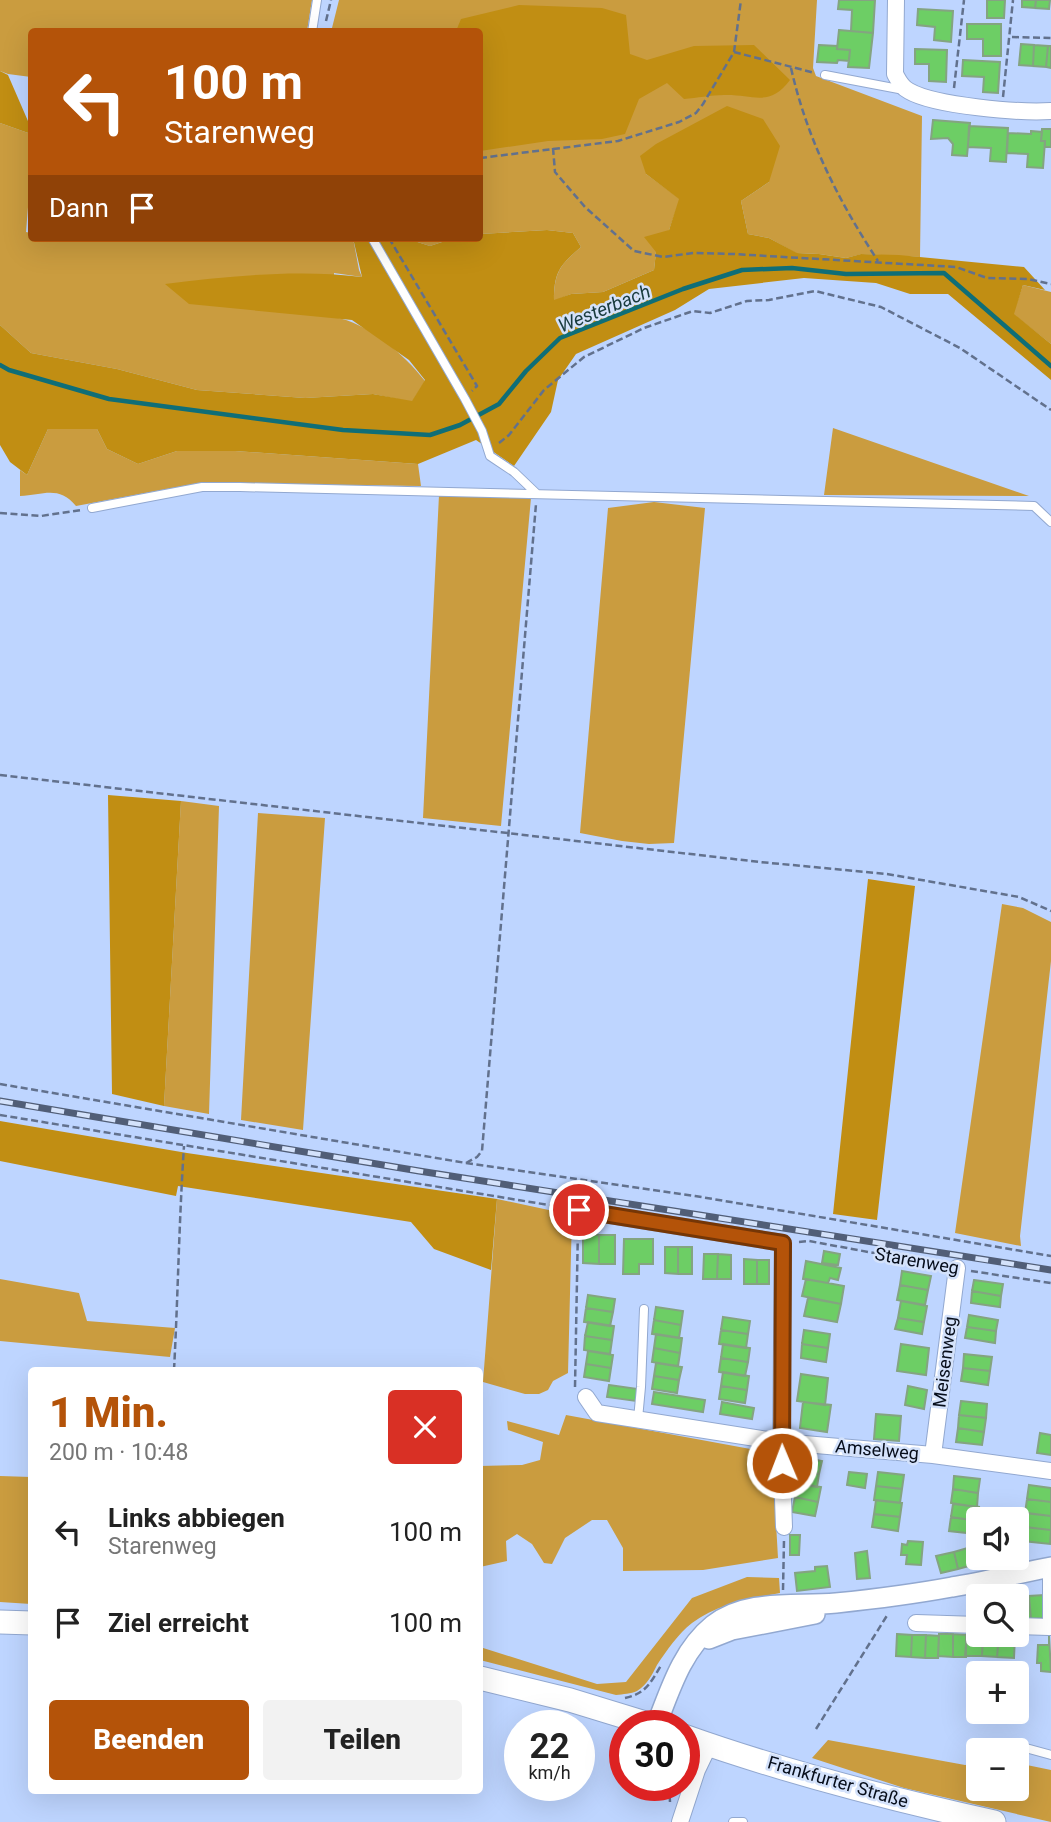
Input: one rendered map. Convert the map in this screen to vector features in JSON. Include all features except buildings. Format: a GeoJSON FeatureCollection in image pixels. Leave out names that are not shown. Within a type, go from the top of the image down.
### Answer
{"type":"FeatureCollection","features":[{"type":"Feature","properties":{"kind":"main road"},"geometry":{"type":"LineString","coordinates":[[0,1622],[28,1623]]}},
{"type":"Feature","properties":{"kind":"main road"},"geometry":{"type":"LineString","coordinates":[[483,1679],[609,1712]]}},
{"type":"Feature","properties":{"kind":"main road","name":"Frankfurter Straße"},"geometry":{"type":"LineString","coordinates":[[700,1742],[901,1801],[994,1822]]}},
{"type":"Feature","properties":{"kind":"street"},"geometry":{"type":"LineString","coordinates":[[896,0],[895,74],[907,90],[932,98],[1002,110],[1051,111]]}},
{"type":"Feature","properties":{"kind":"street"},"geometry":{"type":"LineString","coordinates":[[579,1210],[783,1243],[781,1442],[784,1527]]}},
{"type":"Feature","properties":{"kind":"street","name":"Meisenweg"},"geometry":{"type":"LineString","coordinates":[[933,1455],[957,1268]]}},
{"type":"Feature","properties":{"kind":"street","name":"Amselweg"},"geometry":{"type":"LineString","coordinates":[[586,1397],[597,1413],[781,1442],[933,1455],[1051,1471]]}},
{"type":"Feature","properties":{"kind":"street"},"geometry":{"type":"LineString","coordinates":[[662,1710],[677,1672],[691,1650],[713,1626],[739,1612],[780,1605],[835,1603],[952,1587],[1051,1567],[1050,1627],[1029,1626]]}},
{"type":"Feature","properties":{"kind":"street"},"geometry":{"type":"LineString","coordinates":[[916,1623],[966,1625]]}},
{"type":"Feature","properties":{"kind":"street"},"geometry":{"type":"LineString","coordinates":[[700,1746],[709,1745]]}},
{"type":"Feature","properties":{"kind":"street"},"geometry":{"type":"LineString","coordinates":[[680,1819],[709,1745]]}},
{"type":"Feature","properties":{"kind":"street"},"geometry":{"type":"LineString","coordinates":[[680,1801],[680,1819]]}},
{"type":"Feature","properties":{"kind":"lane"},"geometry":{"type":"LineString","coordinates":[[313,28],[317,0]]}},
{"type":"Feature","properties":{"kind":"lane"},"geometry":{"type":"LineString","coordinates":[[825,75],[907,90]]}},
{"type":"Feature","properties":{"kind":"lane"},"geometry":{"type":"LineString","coordinates":[[374,242],[465,399],[482,431],[490,456],[514,472],[537,494]]}},
{"type":"Feature","properties":{"kind":"lane"},"geometry":{"type":"LineString","coordinates":[[92,508],[202,487],[1034,506],[1051,522]]}},
{"type":"Feature","properties":{"kind":"lane"},"geometry":{"type":"LineString","coordinates":[[638,1419],[644,1309]]}},
{"type":"Feature","properties":{"kind":"lane"},"geometry":{"type":"LineString","coordinates":[[1029,1749],[1051,1755]]}},
{"type":"Feature","properties":{"kind":"lane"},"geometry":{"type":"LineString","coordinates":[[733,1822],[743,1822]]}},
{"type":"Feature","properties":{"kind":"path"},"geometry":{"type":"LineString","coordinates":[[325,28],[331,0]]}},
{"type":"Feature","properties":{"kind":"path"},"geometry":{"type":"LineString","coordinates":[[483,158],[618,141],[679,122],[696,113],[734,52],[741,0]]}},
{"type":"Feature","properties":{"kind":"path"},"geometry":{"type":"LineString","coordinates":[[952,102],[964,0]]}},
{"type":"Feature","properties":{"kind":"path"},"geometry":{"type":"LineString","coordinates":[[1002,110],[1013,0]]}},
{"type":"Feature","properties":{"kind":"path"},"geometry":{"type":"LineString","coordinates":[[1011,37],[1051,38]]}},
{"type":"Feature","properties":{"kind":"path"},"geometry":{"type":"LineString","coordinates":[[734,52],[825,75]]}},
{"type":"Feature","properties":{"kind":"path"},"geometry":{"type":"LineString","coordinates":[[791,67],[810,135],[855,226],[878,261]]}},
{"type":"Feature","properties":{"kind":"path"},"geometry":{"type":"LineString","coordinates":[[553,148],[555,172],[585,207],[634,251],[663,257],[692,253],[956,267],[988,278],[1028,279],[1051,284]]}},
{"type":"Feature","properties":{"kind":"path"},"geometry":{"type":"LineString","coordinates":[[391,242],[477,386],[465,399]]}},
{"type":"Feature","properties":{"kind":"path"},"geometry":{"type":"LineString","coordinates":[[489,451],[509,435],[544,390],[584,357],[678,314],[693,311],[710,313],[747,301],[769,300],[815,291],[881,307],[960,348],[1051,411]]}},
{"type":"Feature","properties":{"kind":"path"},"geometry":{"type":"LineString","coordinates":[[466,1163],[482,1151],[537,494]]}},
{"type":"Feature","properties":{"kind":"path"},"geometry":{"type":"LineString","coordinates":[[0,513],[41,516],[92,508]]}},
{"type":"Feature","properties":{"kind":"path"},"geometry":{"type":"LineString","coordinates":[[0,775],[887,874],[1019,897],[1051,911]]}},
{"type":"Feature","properties":{"kind":"path"},"geometry":{"type":"LineString","coordinates":[[0,1084],[466,1163],[695,1196],[1051,1256]]}},
{"type":"Feature","properties":{"kind":"path"},"geometry":{"type":"LineString","coordinates":[[0,1115],[579,1210],[574,1386],[586,1397]]}},
{"type":"Feature","properties":{"kind":"path"},"geometry":{"type":"LineString","coordinates":[[174,1367],[178,1313],[178,1225],[184,1146]]}},
{"type":"Feature","properties":{"kind":"path","name":"Starenweg"},"geometry":{"type":"LineString","coordinates":[[783,1243],[809,1241],[1051,1283]]}},
{"type":"Feature","properties":{"kind":"path"},"geometry":{"type":"LineString","coordinates":[[783,1597],[784,1527]]}},
{"type":"Feature","properties":{"kind":"path"},"geometry":{"type":"LineString","coordinates":[[816,1729],[887,1617],[896,1595]]}},
{"type":"Feature","properties":{"kind":"path"},"geometry":{"type":"LineString","coordinates":[[617,1697],[640,1694],[667,1656]]}},
{"type":"Feature","properties":{"kind":"shaded area"},"geometry":{"type":"Polygon","coordinates":[[[0,0],[312,0],[307,28],[28,28],[28,77],[0,71],[0,0]]]}},
{"type":"Feature","properties":{"kind":"shaded area"},"geometry":{"type":"Polygon","coordinates":[[[339,0],[817,0],[813,68],[816,76],[922,116],[920,257],[862,254],[846,258],[796,253],[769,238],[748,234],[741,201],[769,182],[646,174],[680,199],[669,230],[656,252],[654,270],[603,292],[571,294],[554,301],[555,283],[560,270],[581,247],[573,233],[547,230],[483,234],[483,28],[332,28],[339,0]]]}},
{"type":"Feature","properties":{"kind":"shaded area"},"geometry":{"type":"Polygon","coordinates":[[[519,5],[602,8],[626,15],[630,54],[647,60],[694,46],[754,45],[790,80],[775,94],[760,98],[724,95],[684,99],[667,83],[639,99],[625,134],[602,139],[548,141],[483,151],[483,28],[457,28],[461,19],[519,5]]]}},
{"type":"Feature","properties":{"kind":"shaded area"},"geometry":{"type":"Polygon","coordinates":[[[0,71],[8,75],[28,121],[28,133],[0,123],[0,71]]]}},
{"type":"Feature","properties":{"kind":"shaded area"},"geometry":{"type":"Polygon","coordinates":[[[727,106],[763,119],[780,146],[769,182],[741,201],[748,234],[769,238],[797,253],[846,258],[861,254],[899,255],[1024,267],[1045,290],[1023,285],[1014,314],[1051,344],[1051,380],[948,294],[910,294],[876,283],[804,278],[709,289],[675,310],[576,354],[558,380],[551,412],[514,466],[476,440],[418,464],[235,451],[177,451],[138,464],[107,449],[97,429],[48,429],[27,475],[10,462],[0,445],[0,325],[31,353],[117,369],[197,390],[305,398],[373,394],[412,401],[425,380],[409,360],[352,320],[189,304],[165,284],[288,274],[362,277],[354,242],[418,242],[430,246],[442,242],[483,242],[483,234],[547,230],[573,233],[581,247],[560,270],[555,282],[554,300],[571,294],[603,292],[654,270],[656,252],[644,237],[669,230],[679,199],[646,174],[640,156],[656,144],[727,106]]]}},
{"type":"Feature","properties":{"kind":"shaded area"},"geometry":{"type":"Polygon","coordinates":[[[0,123],[28,133],[28,242],[354,242],[362,277],[334,273],[334,317],[360,326],[384,341],[425,381],[412,402],[373,394],[305,398],[197,390],[117,369],[31,353],[0,325],[0,123]]]}},
{"type":"Feature","properties":{"kind":"shaded area"},"geometry":{"type":"Polygon","coordinates":[[[418,242],[442,242],[430,246],[418,242]]]}},
{"type":"Feature","properties":{"kind":"shaded area"},"geometry":{"type":"Polygon","coordinates":[[[1023,285],[1051,292],[1051,344],[1013,314],[1023,285]]]}},
{"type":"Feature","properties":{"kind":"shaded area"},"geometry":{"type":"Polygon","coordinates":[[[833,428],[1029,496],[824,495],[833,428]]]}},
{"type":"Feature","properties":{"kind":"shaded area"},"geometry":{"type":"Polygon","coordinates":[[[48,429],[97,429],[107,449],[138,464],[177,451],[235,451],[418,464],[421,486],[199,483],[76,506],[57,493],[20,496],[20,470],[27,475],[48,429]]]}},
{"type":"Feature","properties":{"kind":"shaded area"},"geometry":{"type":"Polygon","coordinates":[[[439,495],[531,498],[501,826],[423,818],[439,495]]]}},
{"type":"Feature","properties":{"kind":"shaded area"},"geometry":{"type":"Polygon","coordinates":[[[654,502],[705,508],[674,843],[649,844],[580,833],[608,508],[654,502]]]}},
{"type":"Feature","properties":{"kind":"shaded area"},"geometry":{"type":"Polygon","coordinates":[[[108,795],[181,801],[164,1106],[112,1094],[108,795]]]}},
{"type":"Feature","properties":{"kind":"shaded area"},"geometry":{"type":"Polygon","coordinates":[[[181,801],[219,806],[209,1114],[164,1106],[181,801]]]}},
{"type":"Feature","properties":{"kind":"shaded area"},"geometry":{"type":"Polygon","coordinates":[[[258,813],[325,818],[303,1130],[241,1120],[258,813]]]}},
{"type":"Feature","properties":{"kind":"shaded area"},"geometry":{"type":"Polygon","coordinates":[[[868,879],[915,886],[877,1220],[833,1214],[868,879]]]}},
{"type":"Feature","properties":{"kind":"shaded area"},"geometry":{"type":"Polygon","coordinates":[[[1002,904],[1023,908],[1051,922],[1051,961],[1021,1246],[955,1233],[1002,904]]]}},
{"type":"Feature","properties":{"kind":"shaded area"},"geometry":{"type":"Polygon","coordinates":[[[0,1121],[187,1153],[497,1199],[491,1270],[434,1249],[411,1222],[178,1186],[176,1196],[0,1161],[0,1121]]]}},
{"type":"Feature","properties":{"kind":"shaded area"},"geometry":{"type":"Polygon","coordinates":[[[497,1199],[572,1215],[568,1373],[553,1381],[548,1390],[539,1394],[525,1394],[483,1382],[497,1199]]]}},
{"type":"Feature","properties":{"kind":"shaded area"},"geometry":{"type":"Polygon","coordinates":[[[0,1279],[79,1293],[87,1321],[175,1328],[170,1357],[0,1341],[0,1279]]]}},
{"type":"Feature","properties":{"kind":"shaded area"},"geometry":{"type":"Polygon","coordinates":[[[566,1415],[772,1453],[778,1558],[703,1570],[623,1571],[623,1548],[607,1520],[592,1520],[565,1538],[552,1564],[544,1563],[532,1544],[517,1534],[506,1541],[507,1561],[483,1566],[483,1466],[522,1465],[540,1460],[543,1442],[508,1430],[507,1421],[559,1435],[566,1415]]]}},
{"type":"Feature","properties":{"kind":"shaded area"},"geometry":{"type":"Polygon","coordinates":[[[0,1476],[28,1477],[28,1604],[0,1602],[0,1476]]]}},
{"type":"Feature","properties":{"kind":"shaded area"},"geometry":{"type":"Polygon","coordinates":[[[747,1577],[779,1578],[780,1593],[723,1607],[692,1623],[669,1648],[646,1683],[635,1692],[616,1695],[483,1661],[483,1648],[597,1684],[626,1682],[692,1598],[747,1577]]]}},
{"type":"Feature","properties":{"kind":"shaded area"},"geometry":{"type":"Polygon","coordinates":[[[828,1740],[966,1765],[966,1801],[1029,1801],[1029,1765],[1051,1770],[1051,1822],[904,1788],[812,1758],[828,1740]]]}},
{"type":"Feature","properties":{"kind":"waterway","name":"Westerbach"},"geometry":{"type":"LineString","coordinates":[[0,365],[109,399],[343,430],[430,435],[460,425],[499,404],[526,371],[560,338],[683,289],[742,270],[792,268],[846,274],[944,273],[1051,366]]}},
{"type":"Feature","properties":{"kind":"railway"},"geometry":{"type":"LineString","coordinates":[[0,1101],[419,1171],[1051,1270]]}},
{"type":"Feature","properties":{"kind":"route"},"geometry":{"type":"LineString","coordinates":[[579,1210],[783,1243],[782,1463]]}}]}
